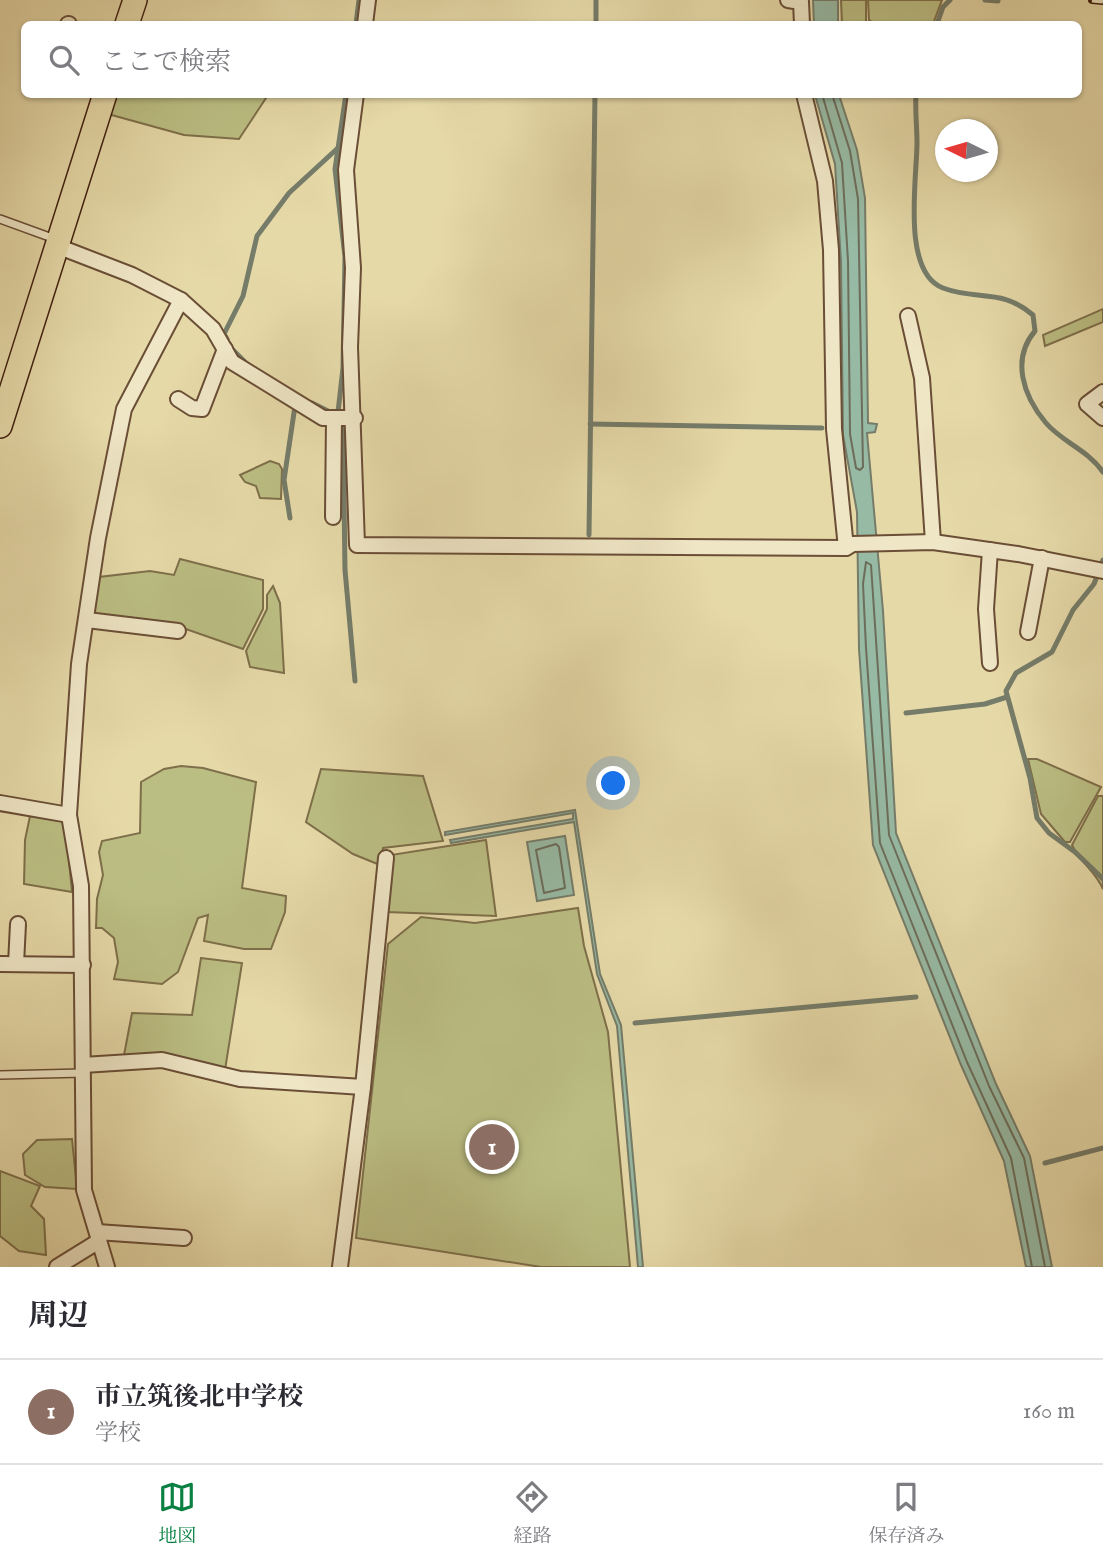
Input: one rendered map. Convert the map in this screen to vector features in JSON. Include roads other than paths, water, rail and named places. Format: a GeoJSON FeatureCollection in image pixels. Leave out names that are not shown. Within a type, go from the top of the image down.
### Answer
{"type":"FeatureCollection","features":[{"type":"Feature","properties":{"kind":"main road"},"geometry":{"type":"LineString","coordinates":[[128,21],[135,0]]}},
{"type":"Feature","properties":{"kind":"main road"},"geometry":{"type":"LineString","coordinates":[[0,426],[104,98]]}},
{"type":"Feature","properties":{"kind":"street"},"geometry":{"type":"LineString","coordinates":[[365,21],[368,0]]}},
{"type":"Feature","properties":{"kind":"street"},"geometry":{"type":"LineString","coordinates":[[788,0],[801,2],[802,21]]}},
{"type":"Feature","properties":{"kind":"street"},"geometry":{"type":"LineString","coordinates":[[355,98],[346,170],[353,268],[350,347],[355,418],[357,545],[846,548],[853,544],[933,542],[1103,570]]}},
{"type":"Feature","properties":{"kind":"street"},"geometry":{"type":"LineString","coordinates":[[805,98],[825,181],[831,250],[834,429],[846,548]]}},
{"type":"Feature","properties":{"kind":"street"},"geometry":{"type":"LineString","coordinates":[[58,243],[181,300],[213,329],[232,362],[323,418],[355,418]]}},
{"type":"Feature","properties":{"kind":"street"},"geometry":{"type":"LineString","coordinates":[[107,1267],[84,1190],[80,886],[69,815],[79,664],[98,538],[124,409],[181,300]]}},
{"type":"Feature","properties":{"kind":"street"},"geometry":{"type":"LineString","coordinates":[[908,316],[922,378],[933,542]]}},
{"type":"Feature","properties":{"kind":"street"},"geometry":{"type":"LineString","coordinates":[[178,399],[192,408],[202,408],[225,349]]}},
{"type":"Feature","properties":{"kind":"street"},"geometry":{"type":"LineString","coordinates":[[1103,392],[1087,404],[1103,418]]}},
{"type":"Feature","properties":{"kind":"street"},"geometry":{"type":"LineString","coordinates":[[333,517],[334,418]]}},
{"type":"Feature","properties":{"kind":"street"},"geometry":{"type":"LineString","coordinates":[[990,550],[986,609],[990,663]]}},
{"type":"Feature","properties":{"kind":"street"},"geometry":{"type":"LineString","coordinates":[[1028,632],[1042,558]]}},
{"type":"Feature","properties":{"kind":"street"},"geometry":{"type":"LineString","coordinates":[[87,620],[178,631]]}},
{"type":"Feature","properties":{"kind":"street"},"geometry":{"type":"LineString","coordinates":[[0,803],[69,815]]}},
{"type":"Feature","properties":{"kind":"street"},"geometry":{"type":"LineString","coordinates":[[340,1267],[363,1087],[386,858]]}},
{"type":"Feature","properties":{"kind":"street"},"geometry":{"type":"LineString","coordinates":[[16,964],[18,924]]}},
{"type":"Feature","properties":{"kind":"street"},"geometry":{"type":"LineString","coordinates":[[0,964],[83,965]]}},
{"type":"Feature","properties":{"kind":"street"},"geometry":{"type":"LineString","coordinates":[[83,1069],[162,1060],[240,1079],[363,1087]]}},
{"type":"Feature","properties":{"kind":"street"},"geometry":{"type":"LineString","coordinates":[[57,1267],[98,1236],[184,1238]]}},
{"type":"Feature","properties":{"kind":"lane"},"geometry":{"type":"LineString","coordinates":[[0,219],[58,243]]}},
{"type":"Feature","properties":{"kind":"lane"},"geometry":{"type":"LineString","coordinates":[[0,1075],[83,1069]]}},
{"type":"Feature","properties":{"kind":"water"},"geometry":{"type":"Polygon","coordinates":[[[813,0],[838,0],[838,21],[814,21],[813,0]]]}},
{"type":"Feature","properties":{"kind":"water"},"geometry":{"type":"Polygon","coordinates":[[[816,98],[840,98],[857,150],[865,198],[868,423],[877,424],[875,432],[867,433],[883,611],[896,833],[996,1084],[1030,1156],[1052,1267],[1026,1267],[1004,1161],[961,1065],[873,845],[859,649],[857,512],[843,435],[841,262],[835,164],[816,98]]]}},
{"type":"Feature","properties":{"kind":"water"},"geometry":{"type":"Polygon","coordinates":[[[575,810],[600,974],[621,1025],[643,1267],[638,1267],[617,1026],[597,974],[574,822],[451,843],[450,840],[573,819],[573,813],[445,835],[445,832],[575,810]]]}},
{"type":"Feature","properties":{"kind":"water"},"geometry":{"type":"Polygon","coordinates":[[[565,836],[574,895],[537,901],[527,842],[565,836]]]}},
{"type":"Feature","properties":{"kind":"waterway"},"geometry":{"type":"LineString","coordinates":[[356,21],[359,0]]}},
{"type":"Feature","properties":{"kind":"waterway"},"geometry":{"type":"LineString","coordinates":[[596,0],[596,21]]}},
{"type":"Feature","properties":{"kind":"waterway"},"geometry":{"type":"LineString","coordinates":[[938,21],[943,7],[950,0]]}},
{"type":"Feature","properties":{"kind":"waterway"},"geometry":{"type":"LineString","coordinates":[[985,0],[998,1]]}},
{"type":"Feature","properties":{"kind":"waterway"},"geometry":{"type":"LineString","coordinates":[[312,403],[330,412],[338,412],[343,368],[345,257],[335,169],[345,98]]}},
{"type":"Feature","properties":{"kind":"waterway"},"geometry":{"type":"LineString","coordinates":[[589,535],[595,98]]}},
{"type":"Feature","properties":{"kind":"waterway"},"geometry":{"type":"LineString","coordinates":[[916,98],[914,223],[921,264],[930,279],[943,288],[1011,301],[1033,315],[1035,331],[1023,353],[1022,365],[1031,401],[1052,430],[1090,458],[1103,472]]}},
{"type":"Feature","properties":{"kind":"waterway"},"geometry":{"type":"LineString","coordinates":[[227,339],[224,334],[243,296],[257,236],[289,193],[339,147]]}},
{"type":"Feature","properties":{"kind":"waterway"},"geometry":{"type":"LineString","coordinates":[[231,348],[246,363]]}},
{"type":"Feature","properties":{"kind":"waterway"},"geometry":{"type":"LineString","coordinates":[[290,518],[284,480],[295,406]]}},
{"type":"Feature","properties":{"kind":"waterway"},"geometry":{"type":"LineString","coordinates":[[590,424],[822,428]]}},
{"type":"Feature","properties":{"kind":"waterway"},"geometry":{"type":"LineString","coordinates":[[343,429],[345,570],[355,681]]}},
{"type":"Feature","properties":{"kind":"waterway"},"geometry":{"type":"LineString","coordinates":[[1103,560],[1094,584],[1073,610],[1052,652],[1016,673],[1006,691],[1030,778],[1037,818],[1049,833],[1075,852],[1103,879]]}},
{"type":"Feature","properties":{"kind":"waterway"},"geometry":{"type":"LineString","coordinates":[[906,713],[985,704],[1007,697]]}},
{"type":"Feature","properties":{"kind":"waterway"},"geometry":{"type":"LineString","coordinates":[[635,1023],[916,997]]}},
{"type":"Feature","properties":{"kind":"waterway"},"geometry":{"type":"LineString","coordinates":[[1045,1163],[1103,1148]]}},
{"type":"Feature","properties":{"kind":"railway"},"geometry":{"type":"LineString","coordinates":[[1092,0],[1103,1]]}},
{"type":"Feature","properties":{"kind":"place","name":"市立筑後北中学校"},"geometry":{"type":"Point","coordinates":[492,1147]}}]}
